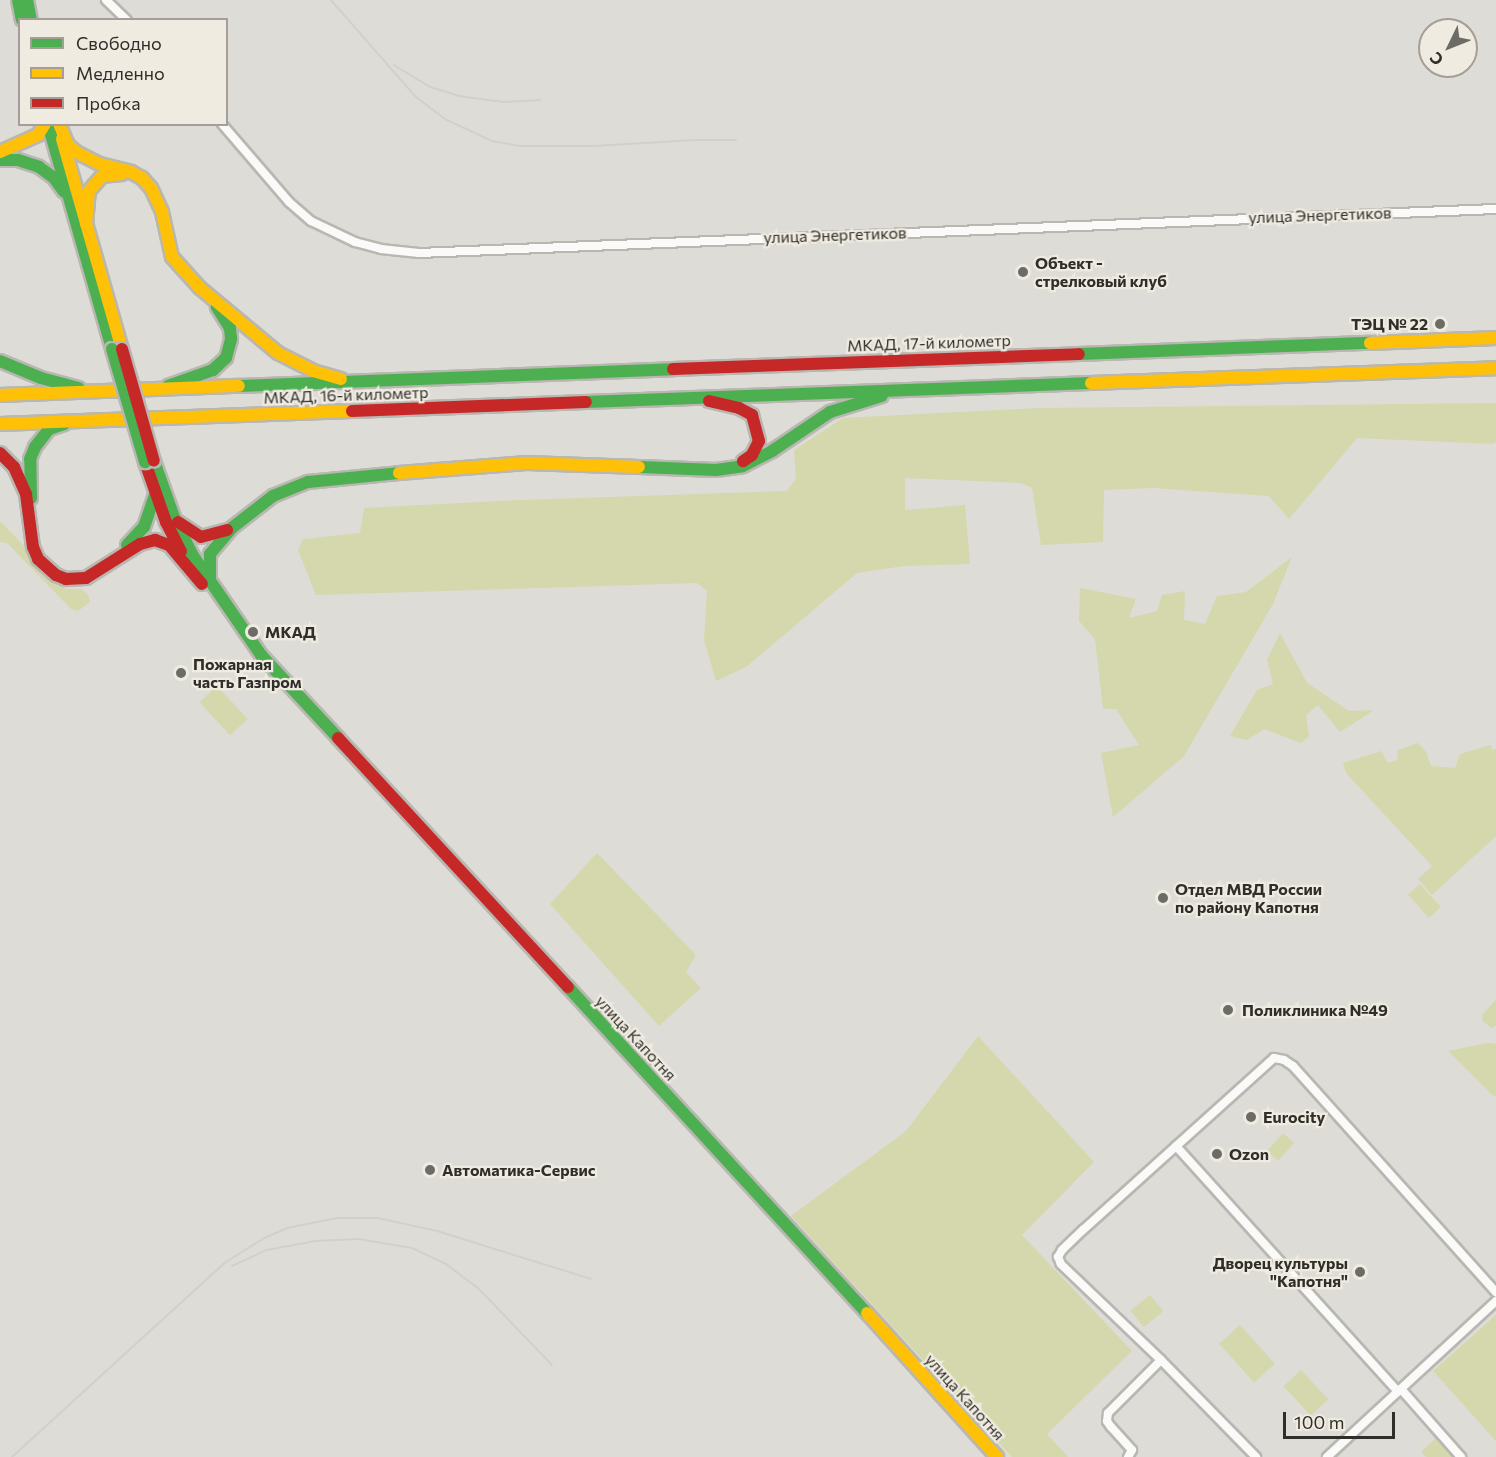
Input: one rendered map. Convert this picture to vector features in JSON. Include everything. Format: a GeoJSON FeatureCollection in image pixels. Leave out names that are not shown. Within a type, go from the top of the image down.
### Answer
{"type":"FeatureCollection","features":[{"type":"Feature","properties":{"kind":"main road"},"geometry":{"type":"LineString","coordinates":[[18,0],[27,18]]}},
{"type":"Feature","properties":{"kind":"main road"},"geometry":{"type":"LineString","coordinates":[[27,0],[28,18]]}},
{"type":"Feature","properties":{"kind":"main road"},"geometry":{"type":"LineString","coordinates":[[0,152],[38,135],[45,126]]}},
{"type":"Feature","properties":{"kind":"main road"},"geometry":{"type":"LineString","coordinates":[[47,126],[117,349],[156,492],[166,522],[187,563]]}},
{"type":"Feature","properties":{"kind":"main road"},"geometry":{"type":"LineString","coordinates":[[59,126],[117,349]]}},
{"type":"Feature","properties":{"kind":"main road"},"geometry":{"type":"LineString","coordinates":[[59,126],[68,145],[76,152],[100,164],[131,172],[142,178],[151,188],[162,212],[172,257],[200,288],[293,362],[334,378],[363,382]]}},
{"type":"Feature","properties":{"kind":"main road"},"geometry":{"type":"LineString","coordinates":[[0,160],[29,162],[46,171],[64,191],[74,213]]}},
{"type":"Feature","properties":{"kind":"main road"},"geometry":{"type":"LineString","coordinates":[[86,224],[87,198],[102,176],[121,173],[143,183],[150,191],[154,203],[159,238],[166,255],[178,271],[211,301],[230,328],[230,350],[221,364],[202,375],[157,389]]}},
{"type":"Feature","properties":{"kind":"main road","name":"МКАД, 17-й километр"},"geometry":{"type":"LineString","coordinates":[[363,382],[1496,338]]}},
{"type":"Feature","properties":{"kind":"main road"},"geometry":{"type":"LineString","coordinates":[[0,361],[70,387],[100,391]]}},
{"type":"Feature","properties":{"kind":"main road"},"geometry":{"type":"LineString","coordinates":[[693,398],[1490,368]]}},
{"type":"Feature","properties":{"kind":"main road","name":"МКАД, 16-й километр"},"geometry":{"type":"LineString","coordinates":[[0,395],[363,382]]}},
{"type":"Feature","properties":{"kind":"main road"},"geometry":{"type":"LineString","coordinates":[[175,520],[185,529],[201,537],[216,535],[233,526],[273,496],[308,482],[330,478],[527,463],[716,470],[732,468],[751,463],[830,412],[867,399],[910,389]]}},
{"type":"Feature","properties":{"kind":"main road"},"geometry":{"type":"LineString","coordinates":[[693,398],[739,408],[752,415],[759,441],[744,461],[732,468]]}},
{"type":"Feature","properties":{"kind":"main road","name":"МКАД, 16-й километр"},"geometry":{"type":"LineString","coordinates":[[0,424],[693,398]]}},
{"type":"Feature","properties":{"kind":"main road"},"geometry":{"type":"LineString","coordinates":[[72,422],[49,429],[39,438],[30,459],[33,526],[40,556],[46,563],[68,575],[95,568],[138,536],[144,527],[156,492]]}},
{"type":"Feature","properties":{"kind":"main road"},"geometry":{"type":"LineString","coordinates":[[0,453],[14,467],[26,494],[33,547],[38,559],[56,575],[66,579],[86,578],[140,544],[154,540],[170,545],[187,563],[229,622],[250,643]]}},
{"type":"Feature","properties":{"kind":"main road"},"geometry":{"type":"LineString","coordinates":[[149,462],[175,520],[212,587],[250,643]]}},
{"type":"Feature","properties":{"kind":"main road"},"geometry":{"type":"LineString","coordinates":[[212,587],[208,572],[210,554],[233,526]]}},
{"type":"Feature","properties":{"kind":"main road","name":"улица Капотня"},"geometry":{"type":"LineString","coordinates":[[250,643],[997,1457]]}},
{"type":"Feature","properties":{"kind":"street"},"geometry":{"type":"LineString","coordinates":[[28,18],[32,0]]}},
{"type":"Feature","properties":{"kind":"street"},"geometry":{"type":"LineString","coordinates":[[106,0],[125,18]]}},
{"type":"Feature","properties":{"kind":"street","name":"улица Энергетиков"},"geometry":{"type":"LineString","coordinates":[[224,126],[290,202],[311,221],[355,242],[381,249],[418,253],[1496,208]]}},
{"type":"Feature","properties":{"kind":"street"},"geometry":{"type":"LineString","coordinates":[[1256,1457],[1161,1360],[1061,1264],[1059,1257],[1062,1250],[1274,1058],[1284,1060],[1496,1292]]}},
{"type":"Feature","properties":{"kind":"street"},"geometry":{"type":"LineString","coordinates":[[1176,1146],[1461,1457]]}},
{"type":"Feature","properties":{"kind":"street"},"geometry":{"type":"LineString","coordinates":[[1327,1457],[1496,1302]]}},
{"type":"Feature","properties":{"kind":"street"},"geometry":{"type":"LineString","coordinates":[[1133,1455],[1107,1421],[1108,1413],[1161,1360]]}},
{"type":"Feature","properties":{"kind":"green space"},"geometry":{"type":"Polygon","coordinates":[[[1496,403],[1496,441],[1494,444],[1357,438],[1289,519],[1269,496],[1153,488],[1104,490],[1103,542],[1041,545],[1032,488],[1021,483],[905,478],[905,510],[965,505],[970,564],[904,566],[857,573],[746,667],[716,681],[704,640],[707,591],[697,583],[316,595],[298,550],[303,539],[360,533],[364,508],[787,491],[796,478],[794,450],[843,418],[1040,408],[1496,403]]]}},
{"type":"Feature","properties":{"kind":"green space"},"geometry":{"type":"Polygon","coordinates":[[[0,521],[30,552],[35,567],[45,578],[66,589],[82,589],[88,595],[90,602],[78,611],[71,609],[7,543],[0,542],[0,521]]]}},
{"type":"Feature","properties":{"kind":"green space"},"geometry":{"type":"Polygon","coordinates":[[[1292,557],[1273,604],[1184,756],[1113,817],[1101,753],[1139,745],[1116,709],[1103,709],[1095,639],[1079,621],[1080,588],[1136,599],[1129,618],[1157,611],[1162,595],[1185,591],[1184,620],[1205,624],[1217,596],[1246,592],[1292,557]]]}},
{"type":"Feature","properties":{"kind":"green space"},"geometry":{"type":"Polygon","coordinates":[[[1280,633],[1307,683],[1349,711],[1374,710],[1340,732],[1318,705],[1306,715],[1309,736],[1301,743],[1264,729],[1247,740],[1230,736],[1257,690],[1273,684],[1267,660],[1280,633]]]}},
{"type":"Feature","properties":{"kind":"green space"},"geometry":{"type":"Polygon","coordinates":[[[217,686],[248,719],[230,735],[199,702],[217,686]]]}},
{"type":"Feature","properties":{"kind":"green space"},"geometry":{"type":"Polygon","coordinates":[[[1418,743],[1426,752],[1431,766],[1455,768],[1460,754],[1491,745],[1492,750],[1496,749],[1496,836],[1432,895],[1418,879],[1432,866],[1346,773],[1343,763],[1381,751],[1388,763],[1397,760],[1398,750],[1418,743]]]}},
{"type":"Feature","properties":{"kind":"green space"},"geometry":{"type":"Polygon","coordinates":[[[597,853],[696,955],[686,972],[701,988],[659,1026],[550,904],[597,853]]]}},
{"type":"Feature","properties":{"kind":"green space"},"geometry":{"type":"Polygon","coordinates":[[[1420,884],[1441,907],[1429,918],[1408,895],[1420,884]]]}},
{"type":"Feature","properties":{"kind":"green space"},"geometry":{"type":"Polygon","coordinates":[[[1496,1000],[1496,1026],[1491,1028],[1483,1021],[1482,1015],[1496,1000]]]}},
{"type":"Feature","properties":{"kind":"green space"},"geometry":{"type":"Polygon","coordinates":[[[978,1036],[1094,1162],[1022,1235],[1132,1351],[1047,1434],[1068,1457],[1012,1457],[791,1216],[906,1131],[978,1036]]]}},
{"type":"Feature","properties":{"kind":"green space"},"geometry":{"type":"Polygon","coordinates":[[[1487,1043],[1496,1044],[1496,1095],[1494,1097],[1448,1051],[1487,1043]]]}},
{"type":"Feature","properties":{"kind":"green space"},"geometry":{"type":"Polygon","coordinates":[[[1283,1133],[1294,1143],[1278,1161],[1267,1151],[1283,1133]]]}},
{"type":"Feature","properties":{"kind":"green space"},"geometry":{"type":"Polygon","coordinates":[[[1150,1295],[1163,1311],[1144,1327],[1131,1311],[1150,1295]]]}},
{"type":"Feature","properties":{"kind":"green space"},"geometry":{"type":"Polygon","coordinates":[[[1496,1315],[1496,1441],[1433,1371],[1496,1315]]]}},
{"type":"Feature","properties":{"kind":"green space"},"geometry":{"type":"Polygon","coordinates":[[[1240,1325],[1275,1364],[1254,1382],[1219,1344],[1240,1325]]]}},
{"type":"Feature","properties":{"kind":"green space"},"geometry":{"type":"Polygon","coordinates":[[[1301,1370],[1328,1399],[1311,1416],[1283,1386],[1301,1370]]]}},
{"type":"Feature","properties":{"kind":"green space"},"geometry":{"type":"Polygon","coordinates":[[[1436,1438],[1453,1457],[1426,1457],[1421,1452],[1436,1438]]]}},
{"type":"Feature","properties":{"kind":"railway"},"geometry":{"type":"LineString","coordinates":[[331,0],[416,97],[447,120],[492,141],[520,146],[594,146],[736,140]]}},
{"type":"Feature","properties":{"kind":"railway"},"geometry":{"type":"LineString","coordinates":[[394,65],[430,87],[459,96],[504,102],[540,100]]}},
{"type":"Feature","properties":{"kind":"railway"},"geometry":{"type":"LineString","coordinates":[[12,1457],[223,1264],[264,1238],[287,1228],[337,1218],[378,1218],[437,1231],[591,1279]]}},
{"type":"Feature","properties":{"kind":"railway"},"geometry":{"type":"LineString","coordinates":[[232,1266],[267,1250],[315,1241],[359,1239],[412,1248],[446,1264],[477,1287],[552,1365]]}},
{"type":"Feature","properties":{"kind":"traffic: fast"},"geometry":{"type":"LineString","coordinates":[[18,0],[22,18]]}},
{"type":"Feature","properties":{"kind":"traffic: fast"},"geometry":{"type":"LineString","coordinates":[[27,0],[31,18]]}},
{"type":"Feature","properties":{"kind":"traffic: fast"},"geometry":{"type":"LineString","coordinates":[[49,126],[112,349]]}},
{"type":"Feature","properties":{"kind":"traffic: fast"},"geometry":{"type":"LineString","coordinates":[[0,160],[18,160],[39,167],[54,178],[64,192]]}},
{"type":"Feature","properties":{"kind":"traffic: fast"},"geometry":{"type":"LineString","coordinates":[[168,386],[213,370],[226,358],[231,339],[230,328],[217,307]]}},
{"type":"Feature","properties":{"kind":"traffic: fast"},"geometry":{"type":"LineString","coordinates":[[1079,354],[1370,343]]}},
{"type":"Feature","properties":{"kind":"traffic: fast"},"geometry":{"type":"LineString","coordinates":[[112,349],[145,462]]}},
{"type":"Feature","properties":{"kind":"traffic: fast"},"geometry":{"type":"LineString","coordinates":[[0,361],[41,378],[79,388]]}},
{"type":"Feature","properties":{"kind":"traffic: fast"},"geometry":{"type":"LineString","coordinates":[[239,386],[673,369]]}},
{"type":"Feature","properties":{"kind":"traffic: fast"},"geometry":{"type":"LineString","coordinates":[[586,402],[1091,383]]}},
{"type":"Feature","properties":{"kind":"traffic: fast"},"geometry":{"type":"LineString","coordinates":[[639,467],[716,470],[743,466],[772,451],[830,412],[882,396]]}},
{"type":"Feature","properties":{"kind":"traffic: fast"},"geometry":{"type":"LineString","coordinates":[[31,498],[30,459],[35,447],[49,429],[64,424]]}},
{"type":"Feature","properties":{"kind":"traffic: fast"},"geometry":{"type":"LineString","coordinates":[[154,461],[175,520],[193,556],[261,655],[338,738]]}},
{"type":"Feature","properties":{"kind":"traffic: fast"},"geometry":{"type":"LineString","coordinates":[[210,580],[210,554],[233,527],[273,496],[308,482],[399,473]]}},
{"type":"Feature","properties":{"kind":"traffic: fast"},"geometry":{"type":"LineString","coordinates":[[127,545],[144,527],[156,492]]}},
{"type":"Feature","properties":{"kind":"traffic: fast"},"geometry":{"type":"LineString","coordinates":[[568,987],[867,1313]]}},
{"type":"Feature","properties":{"kind":"traffic: slow"},"geometry":{"type":"LineString","coordinates":[[0,152],[38,135],[44,126]]}},
{"type":"Feature","properties":{"kind":"traffic: slow"},"geometry":{"type":"LineString","coordinates":[[60,126],[68,145],[76,152],[100,164],[131,172],[142,178],[151,188],[162,212],[172,257],[200,288],[278,353],[313,371],[341,379]]}},
{"type":"Feature","properties":{"kind":"traffic: slow"},"geometry":{"type":"LineString","coordinates":[[62,139],[122,349]]}},
{"type":"Feature","properties":{"kind":"traffic: slow"},"geometry":{"type":"LineString","coordinates":[[86,224],[89,191],[102,176],[122,174]]}},
{"type":"Feature","properties":{"kind":"traffic: slow"},"geometry":{"type":"LineString","coordinates":[[1370,343],[1496,338]]}},
{"type":"Feature","properties":{"kind":"traffic: slow"},"geometry":{"type":"LineString","coordinates":[[1091,383],[1496,368]]}},
{"type":"Feature","properties":{"kind":"traffic: slow"},"geometry":{"type":"LineString","coordinates":[[0,395],[239,386]]}},
{"type":"Feature","properties":{"kind":"traffic: slow"},"geometry":{"type":"LineString","coordinates":[[0,424],[352,411]]}},
{"type":"Feature","properties":{"kind":"traffic: slow"},"geometry":{"type":"LineString","coordinates":[[399,473],[527,463],[639,467]]}},
{"type":"Feature","properties":{"kind":"traffic: slow"},"geometry":{"type":"LineString","coordinates":[[867,1313],[997,1457]]}},
{"type":"Feature","properties":{"kind":"traffic: jam"},"geometry":{"type":"LineString","coordinates":[[122,349],[154,461]]}},
{"type":"Feature","properties":{"kind":"traffic: jam"},"geometry":{"type":"LineString","coordinates":[[673,369],[1079,354]]}},
{"type":"Feature","properties":{"kind":"traffic: jam"},"geometry":{"type":"LineString","coordinates":[[709,401],[739,408],[752,415],[759,441],[752,455],[743,461]]}},
{"type":"Feature","properties":{"kind":"traffic: jam"},"geometry":{"type":"LineString","coordinates":[[352,411],[586,402]]}},
{"type":"Feature","properties":{"kind":"traffic: jam"},"geometry":{"type":"LineString","coordinates":[[0,453],[14,467],[26,494],[33,547],[38,559],[56,575],[66,579],[86,578],[140,544],[155,540],[169,545],[202,584]]}},
{"type":"Feature","properties":{"kind":"traffic: jam"},"geometry":{"type":"LineString","coordinates":[[145,462],[166,522],[181,551]]}},
{"type":"Feature","properties":{"kind":"traffic: jam"},"geometry":{"type":"LineString","coordinates":[[178,522],[201,537],[227,530]]}},
{"type":"Feature","properties":{"kind":"traffic: jam"},"geometry":{"type":"LineString","coordinates":[[338,738],[568,987]]}},
{"type":"Feature","properties":{"kind":"place","name":"Объект - стрелковый клуб"},"geometry":{"type":"Point","coordinates":[1023,272]}},
{"type":"Feature","properties":{"kind":"place","name":"ТЭЦ № 22"},"geometry":{"type":"Point","coordinates":[1440,324]}},
{"type":"Feature","properties":{"kind":"place","name":"МКАД"},"geometry":{"type":"Point","coordinates":[253,632]}},
{"type":"Feature","properties":{"kind":"place","name":"Пожарная часть Газпром"},"geometry":{"type":"Point","coordinates":[181,673]}},
{"type":"Feature","properties":{"kind":"place","name":"Отдел МВД России по району Капотня"},"geometry":{"type":"Point","coordinates":[1163,898]}},
{"type":"Feature","properties":{"kind":"place","name":"Поликлиника №49"},"geometry":{"type":"Point","coordinates":[1228,1010]}},
{"type":"Feature","properties":{"kind":"place","name":"Eurocity"},"geometry":{"type":"Point","coordinates":[1251,1117]}},
{"type":"Feature","properties":{"kind":"place","name":"Ozon"},"geometry":{"type":"Point","coordinates":[1217,1154]}},
{"type":"Feature","properties":{"kind":"place","name":"Автоматика-Сервис"},"geometry":{"type":"Point","coordinates":[430,1170]}},
{"type":"Feature","properties":{"kind":"place","name":"Дворец культуры \"Капотня\""},"geometry":{"type":"Point","coordinates":[1360,1272]}}]}
